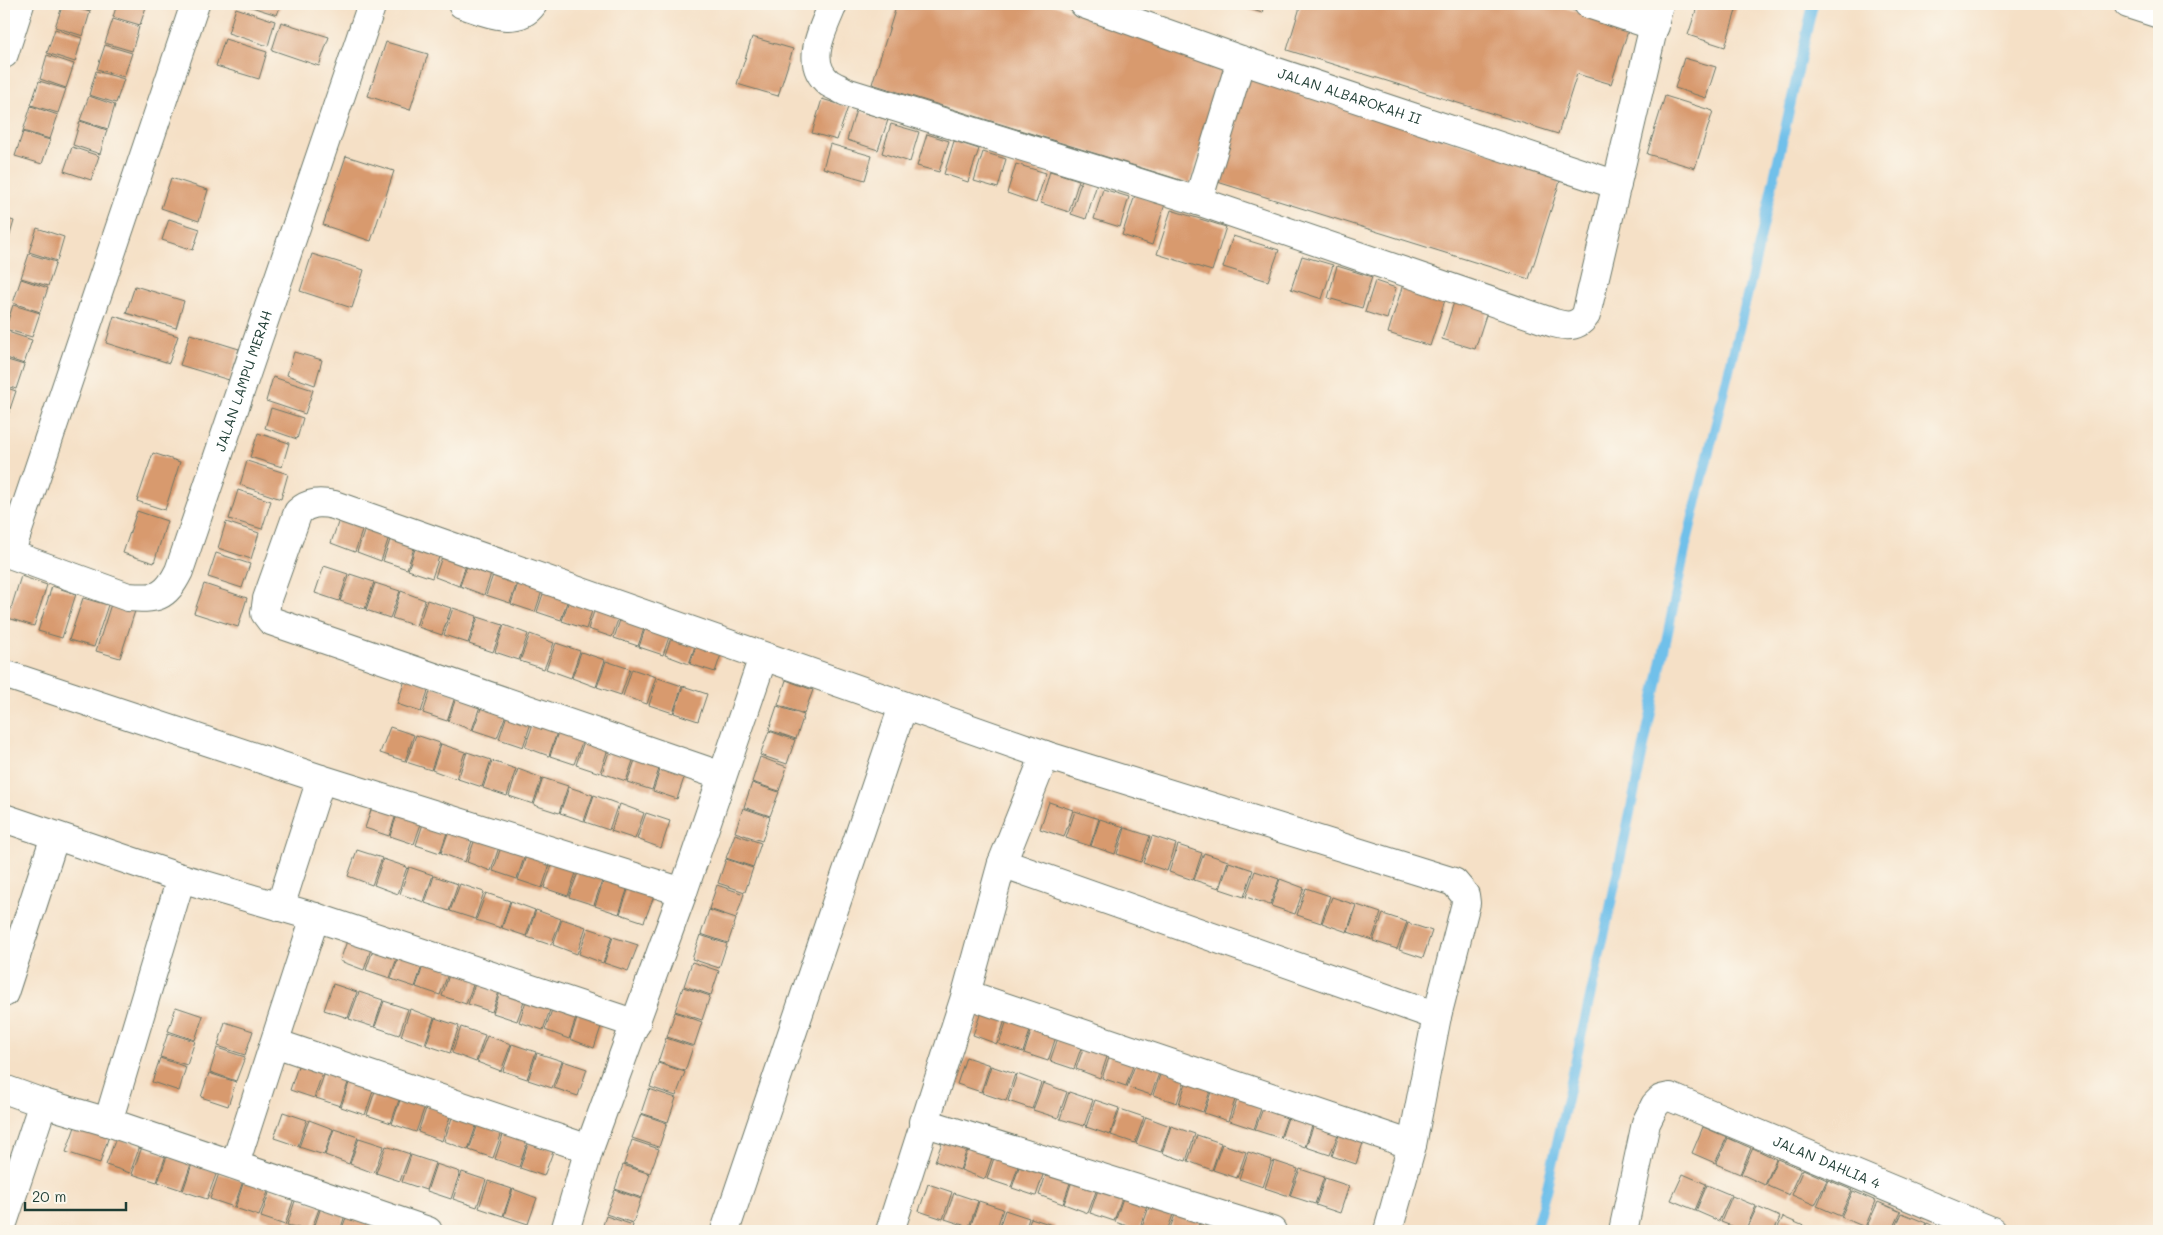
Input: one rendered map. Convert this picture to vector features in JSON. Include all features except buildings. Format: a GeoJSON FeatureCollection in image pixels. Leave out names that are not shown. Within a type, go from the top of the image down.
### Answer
{"type":"FeatureCollection","features":[{"type":"Feature","properties":{"kind":"street"},"geometry":{"type":"LineString","coordinates":[[7,553],[195,4]]}},
{"type":"Feature","properties":{"kind":"street","name":"JALAN LAMPU MERAH"},"geometry":{"type":"LineString","coordinates":[[7,553],[128,597],[147,598],[160,596],[172,586],[179,572],[372,4]]}},
{"type":"Feature","properties":{"kind":"street"},"geometry":{"type":"LineString","coordinates":[[462,4],[489,14],[504,16],[523,13],[533,4]]}},
{"type":"Feature","properties":{"kind":"street"},"geometry":{"type":"LineString","coordinates":[[833,4],[815,54],[818,70],[829,82],[846,92],[1198,201],[1554,323],[1569,325],[1577,324],[1586,315],[1657,15],[1588,4]]}},
{"type":"Feature","properties":{"kind":"street","name":"JALAN ALBAROKAH II"},"geometry":{"type":"LineString","coordinates":[[1084,4],[1241,60],[1617,184]]}},
{"type":"Feature","properties":{"kind":"street"},"geometry":{"type":"LineString","coordinates":[[2128,4],[2159,14]]}},
{"type":"Feature","properties":{"kind":"street"},"geometry":{"type":"LineString","coordinates":[[4,54],[13,13]]}},
{"type":"Feature","properties":{"kind":"street"},"geometry":{"type":"LineString","coordinates":[[1198,201],[1241,60]]}},
{"type":"Feature","properties":{"kind":"street"},"geometry":{"type":"LineString","coordinates":[[722,776],[271,621],[265,613],[266,599],[298,512],[313,503],[324,503],[1045,755],[1454,882],[1465,895],[1466,903],[1437,1016],[1412,1145],[1388,1231]]}},
{"type":"Feature","properties":{"kind":"street"},"geometry":{"type":"LineString","coordinates":[[565,1231],[590,1149],[683,892],[763,657]]}},
{"type":"Feature","properties":{"kind":"street"},"geometry":{"type":"LineString","coordinates":[[4,674],[321,779],[683,892]]}},
{"type":"Feature","properties":{"kind":"street"},"geometry":{"type":"LineString","coordinates":[[725,1231],[903,706]]}},
{"type":"Feature","properties":{"kind":"street"},"geometry":{"type":"LineString","coordinates":[[890,1231],[923,1122],[966,994],[1002,863],[1045,755]]}},
{"type":"Feature","properties":{"kind":"street"},"geometry":{"type":"LineString","coordinates":[[280,906],[321,779]]}},
{"type":"Feature","properties":{"kind":"street"},"geometry":{"type":"LineString","coordinates":[[4,818],[181,878],[315,917],[636,1024]]}},
{"type":"Feature","properties":{"kind":"street"},"geometry":{"type":"LineString","coordinates":[[4,993],[10,950],[55,836]]}},
{"type":"Feature","properties":{"kind":"street"},"geometry":{"type":"LineString","coordinates":[[1002,863],[1437,1016]]}},
{"type":"Feature","properties":{"kind":"street"},"geometry":{"type":"LineString","coordinates":[[108,1122],[181,878]]}},
{"type":"Feature","properties":{"kind":"street"},"geometry":{"type":"LineString","coordinates":[[235,1164],[315,917]]}},
{"type":"Feature","properties":{"kind":"street"},"geometry":{"type":"LineString","coordinates":[[966,994],[1412,1145]]}},
{"type":"Feature","properties":{"kind":"street"},"geometry":{"type":"LineString","coordinates":[[275,1043],[590,1149]]}},
{"type":"Feature","properties":{"kind":"street"},"geometry":{"type":"LineString","coordinates":[[4,1089],[235,1164],[428,1231]]}},
{"type":"Feature","properties":{"kind":"street","name":"JALAN DAHLIA 4"},"geometry":{"type":"LineString","coordinates":[[1623,1231],[1649,1114],[1661,1099],[1670,1097],[1992,1231]]}},
{"type":"Feature","properties":{"kind":"street"},"geometry":{"type":"LineString","coordinates":[[4,1220],[43,1103]]}},
{"type":"Feature","properties":{"kind":"street"},"geometry":{"type":"LineString","coordinates":[[923,1122],[1272,1231]]}},
{"type":"Feature","properties":{"kind":"waterway"},"geometry":{"type":"LineString","coordinates":[[1535,1231],[1547,1187],[1606,927],[1687,541],[1752,276],[1813,4]]}}]}
